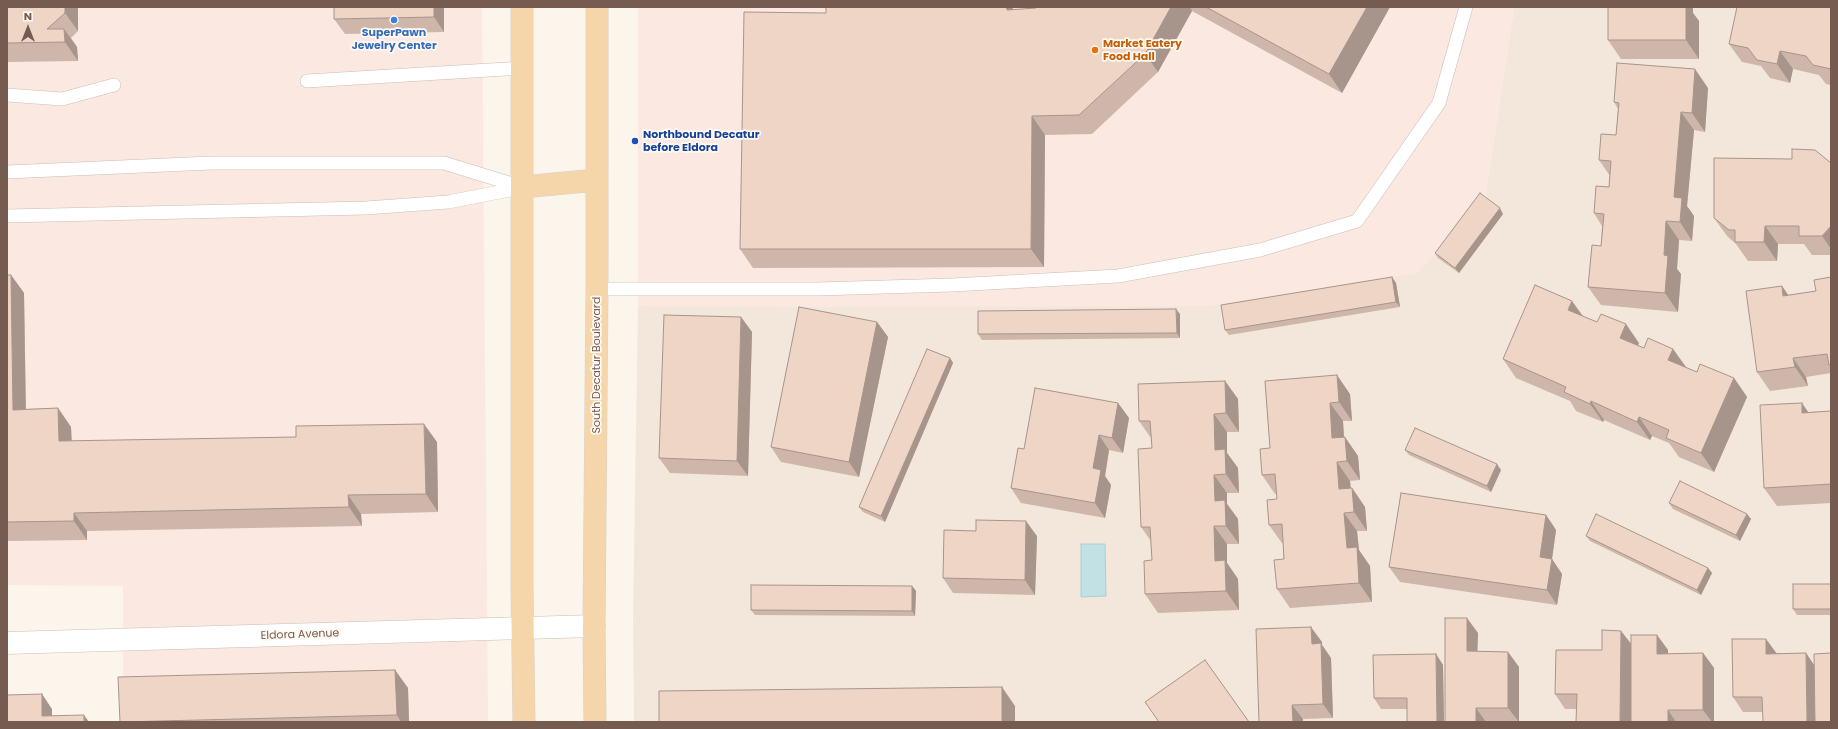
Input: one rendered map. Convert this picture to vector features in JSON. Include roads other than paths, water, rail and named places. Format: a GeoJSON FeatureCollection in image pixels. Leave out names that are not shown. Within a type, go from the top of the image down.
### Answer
{"type":"FeatureCollection","features":[{"type":"Feature","properties":{"kind":"main road"},"geometry":{"type":"LineString","coordinates":[[522,7],[522,586],[524,627],[524,722]]}},
{"type":"Feature","properties":{"kind":"main road","name":"South Decatur Boulevard"},"geometry":{"type":"LineString","coordinates":[[595,722],[594,626],[597,289],[597,7]]}},
{"type":"Feature","properties":{"kind":"main road"},"geometry":{"type":"LineString","coordinates":[[522,187],[597,180]]}},
{"type":"Feature","properties":{"kind":"street","name":"Eldora Avenue"},"geometry":{"type":"LineString","coordinates":[[7,643],[594,626]]}},
{"type":"Feature","properties":{"kind":"lane"},"geometry":{"type":"LineString","coordinates":[[597,289],[817,289],[952,285],[1118,276],[1260,250],[1357,221],[1439,103],[1466,7]]}},
{"type":"Feature","properties":{"kind":"lane"},"geometry":{"type":"LineString","coordinates":[[307,81],[523,68]]}},
{"type":"Feature","properties":{"kind":"lane"},"geometry":{"type":"LineString","coordinates":[[7,95],[62,99],[114,85]]}},
{"type":"Feature","properties":{"kind":"lane"},"geometry":{"type":"LineString","coordinates":[[7,172],[211,163],[444,163],[522,187]]}},
{"type":"Feature","properties":{"kind":"lane"},"geometry":{"type":"LineString","coordinates":[[7,216],[366,208],[448,202],[522,187]]}},
{"type":"Feature","properties":{"kind":"water"},"geometry":{"type":"Polygon","coordinates":[[[1081,544],[1105,544],[1106,596],[1081,597],[1081,544]]]}},
{"type":"Feature","properties":{"kind":"place","name":"SuperPawn Jewelry Center"},"geometry":{"type":"Point","coordinates":[394,20]}},
{"type":"Feature","properties":{"kind":"place","name":"Market Eatery Food Hall"},"geometry":{"type":"Point","coordinates":[1095,50]}},
{"type":"Feature","properties":{"kind":"place","name":"Northbound Decatur before Eldora"},"geometry":{"type":"Point","coordinates":[635,141]}}]}
